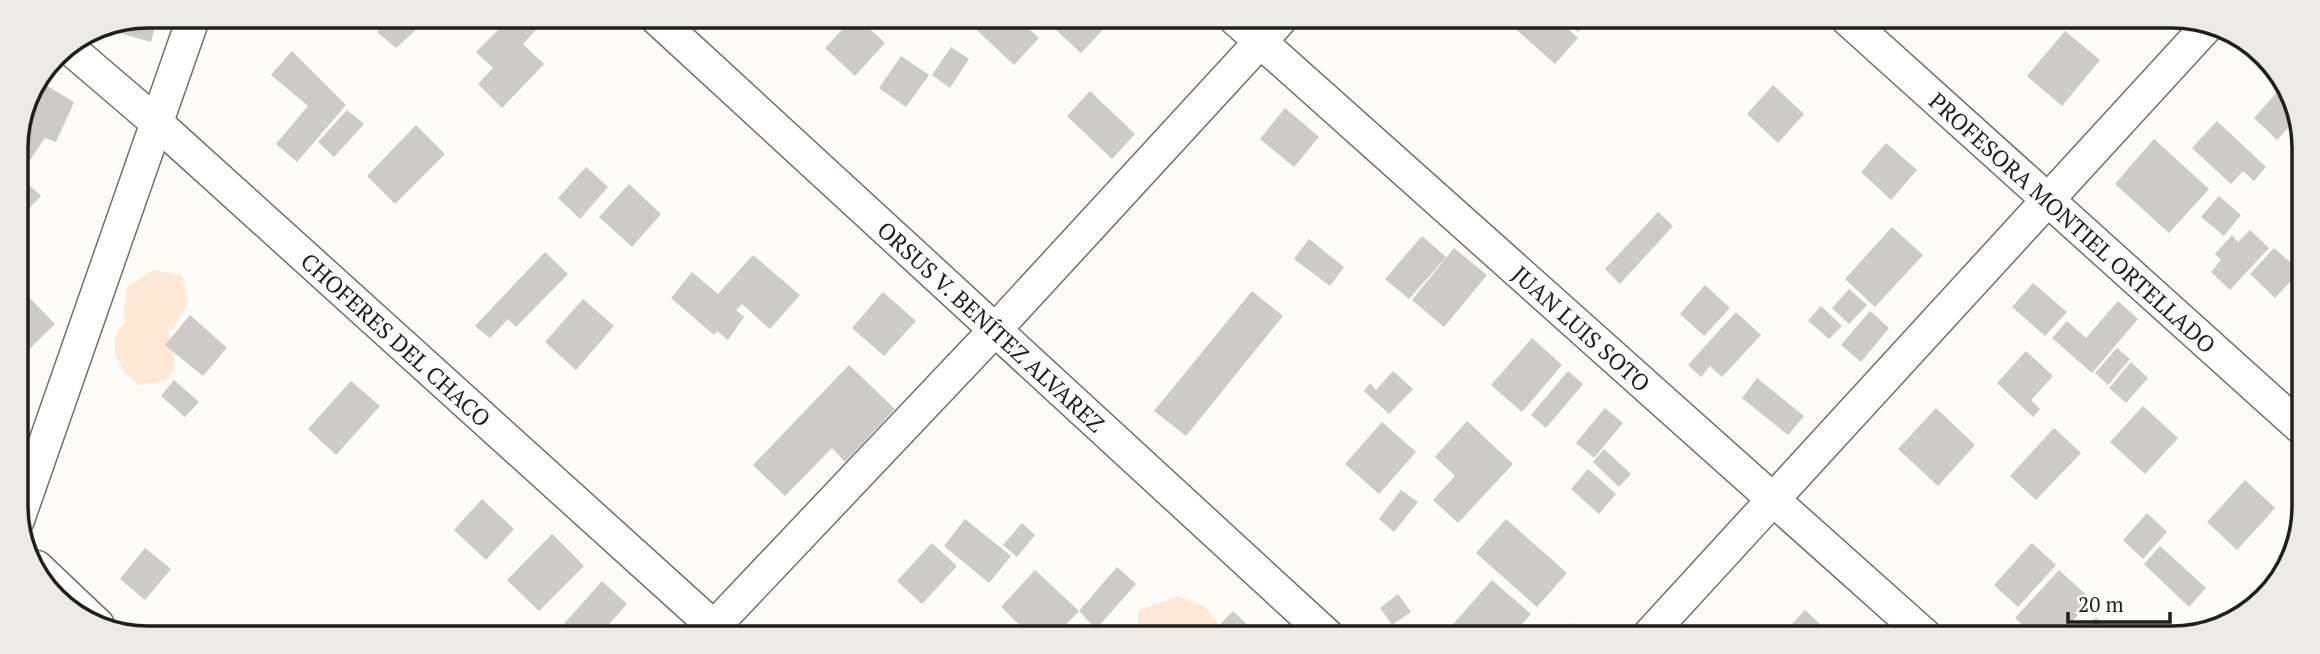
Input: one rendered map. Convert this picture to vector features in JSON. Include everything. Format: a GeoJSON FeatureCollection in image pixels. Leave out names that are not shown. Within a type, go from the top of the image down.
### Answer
{"type":"FeatureCollection","features":[{"type":"Feature","properties":{"kind":"street"},"geometry":{"type":"LineString","coordinates":[[28,491],[190,28]]}},
{"type":"Feature","properties":{"kind":"street","name":"ORSUS V. BENÍTEZ ALVAREZ"},"geometry":{"type":"LineString","coordinates":[[667,28],[1317,626]]}},
{"type":"Feature","properties":{"kind":"street","name":"JUAN LUIS SOTO"},"geometry":{"type":"LineString","coordinates":[[1245,28],[1914,626]]}},
{"type":"Feature","properties":{"kind":"street"},"geometry":{"type":"LineString","coordinates":[[720,626],[1273,28]]}},
{"type":"Feature","properties":{"kind":"street","name":"PROFESORA MONTIEL ORTELLADO"},"geometry":{"type":"LineString","coordinates":[[1857,28],[2292,420]]}},
{"type":"Feature","properties":{"kind":"street"},"geometry":{"type":"LineString","coordinates":[[1657,626],[2202,32]]}},
{"type":"Feature","properties":{"kind":"street","name":"CHOFERES DEL CHACO"},"geometry":{"type":"LineString","coordinates":[[75,53],[156,123],[707,626]]}},
{"type":"Feature","properties":{"kind":"shaded area"},"geometry":{"type":"Polygon","coordinates":[[[153,270],[182,275],[188,303],[173,329],[167,330],[172,342],[175,370],[166,381],[138,385],[119,362],[116,336],[127,319],[124,316],[127,287],[153,270]]]}},
{"type":"Feature","properties":{"kind":"shaded area"},"geometry":{"type":"Polygon","coordinates":[[[1177,596],[1204,606],[1219,626],[1138,626],[1138,611],[1177,596]]]}},
{"type":"Feature","properties":{"kind":"building"},"geometry":{"type":"Polygon","coordinates":[[[155,28],[151,42],[117,32],[155,28]]]}},
{"type":"Feature","properties":{"kind":"building"},"geometry":{"type":"Polygon","coordinates":[[[380,28],[418,28],[396,48],[377,32],[380,28]]]}},
{"type":"Feature","properties":{"kind":"building"},"geometry":{"type":"Polygon","coordinates":[[[500,28],[537,28],[523,44],[544,64],[502,108],[478,84],[493,68],[476,52],[500,28]]]}},
{"type":"Feature","properties":{"kind":"building"},"geometry":{"type":"Polygon","coordinates":[[[844,28],[869,28],[885,43],[855,76],[825,48],[844,28]]]}},
{"type":"Feature","properties":{"kind":"building"},"geometry":{"type":"Polygon","coordinates":[[[975,28],[1028,28],[1039,38],[1014,65],[975,28]]]}},
{"type":"Feature","properties":{"kind":"building"},"geometry":{"type":"Polygon","coordinates":[[[1058,28],[1105,28],[1081,53],[1056,30],[1058,28]]]}},
{"type":"Feature","properties":{"kind":"building"},"geometry":{"type":"Polygon","coordinates":[[[1514,28],[1567,28],[1578,38],[1555,64],[1514,28]]]}},
{"type":"Feature","properties":{"kind":"building"},"geometry":{"type":"Polygon","coordinates":[[[2065,31],[2100,60],[2062,106],[2027,76],[2065,31]]]}},
{"type":"Feature","properties":{"kind":"building"},"geometry":{"type":"Polygon","coordinates":[[[951,47],[969,59],[950,88],[932,75],[951,47]]]}},
{"type":"Feature","properties":{"kind":"building"},"geometry":{"type":"Polygon","coordinates":[[[292,51],[346,105],[297,162],[276,144],[308,106],[271,75],[292,51]]]}},
{"type":"Feature","properties":{"kind":"building"},"geometry":{"type":"Polygon","coordinates":[[[901,56],[929,75],[906,107],[879,88],[901,56]]]}},
{"type":"Feature","properties":{"kind":"building"},"geometry":{"type":"Polygon","coordinates":[[[46,85],[74,102],[56,142],[45,138],[28,163],[32,117],[46,85]]]}},
{"type":"Feature","properties":{"kind":"building"},"geometry":{"type":"Polygon","coordinates":[[[1773,85],[1804,114],[1778,143],[1747,114],[1773,85]]]}},
{"type":"Feature","properties":{"kind":"building"},"geometry":{"type":"Polygon","coordinates":[[[1090,91],[1135,134],[1112,159],[1067,116],[1090,91]]]}},
{"type":"Feature","properties":{"kind":"building"},"geometry":{"type":"Polygon","coordinates":[[[2277,92],[2286,109],[2290,126],[2277,140],[2254,118],[2277,92]]]}},
{"type":"Feature","properties":{"kind":"building"},"geometry":{"type":"Polygon","coordinates":[[[1285,108],[1319,137],[1294,167],[1260,139],[1285,108]]]}},
{"type":"Feature","properties":{"kind":"building"},"geometry":{"type":"Polygon","coordinates":[[[347,110],[364,124],[334,157],[318,142],[347,110]]]}},
{"type":"Feature","properties":{"kind":"building"},"geometry":{"type":"Polygon","coordinates":[[[2217,121],[2266,167],[2254,181],[2243,171],[2231,184],[2192,148],[2217,121]]]}},
{"type":"Feature","properties":{"kind":"building"},"geometry":{"type":"Polygon","coordinates":[[[416,125],[445,154],[395,204],[367,176],[416,125]]]}},
{"type":"Feature","properties":{"kind":"building"},"geometry":{"type":"Polygon","coordinates":[[[2154,139],[2209,189],[2169,233],[2115,184],[2154,139]]]}},
{"type":"Feature","properties":{"kind":"building"},"geometry":{"type":"Polygon","coordinates":[[[1886,143],[1917,170],[1891,200],[1861,172],[1886,143]]]}},
{"type":"Feature","properties":{"kind":"building"},"geometry":{"type":"Polygon","coordinates":[[[586,167],[608,187],[580,219],[558,198],[586,167]]]}},
{"type":"Feature","properties":{"kind":"building"},"geometry":{"type":"Polygon","coordinates":[[[28,184],[41,196],[28,210],[28,184]]]}},
{"type":"Feature","properties":{"kind":"building"},"geometry":{"type":"Polygon","coordinates":[[[629,184],[661,214],[632,247],[599,217],[629,184]]]}},
{"type":"Feature","properties":{"kind":"building"},"geometry":{"type":"Polygon","coordinates":[[[2219,196],[2241,215],[2224,236],[2201,217],[2219,196]]]}},
{"type":"Feature","properties":{"kind":"building"},"geometry":{"type":"Polygon","coordinates":[[[1658,212],[1673,226],[1620,284],[1605,269],[1658,212]]]}},
{"type":"Feature","properties":{"kind":"building"},"geometry":{"type":"Polygon","coordinates":[[[1892,227],[1923,255],[1875,307],[1845,279],[1892,227]]]}},
{"type":"Feature","properties":{"kind":"building"},"geometry":{"type":"Polygon","coordinates":[[[2250,230],[2269,248],[2230,290],[2211,272],[2221,260],[2215,254],[2232,235],[2238,242],[2250,230]]]}},
{"type":"Feature","properties":{"kind":"building"},"geometry":{"type":"Polygon","coordinates":[[[1422,236],[1446,257],[1409,299],[1385,279],[1422,236]]]}},
{"type":"Feature","properties":{"kind":"building"},"geometry":{"type":"Polygon","coordinates":[[[1309,239],[1344,267],[1330,286],[1294,259],[1309,239]]]}},
{"type":"Feature","properties":{"kind":"building"},"geometry":{"type":"Polygon","coordinates":[[[1454,248],[1487,275],[1444,327],[1412,300],[1454,248]]]}},
{"type":"Feature","properties":{"kind":"building"},"geometry":{"type":"Polygon","coordinates":[[[2274,248],[2292,264],[2292,280],[2275,298],[2250,274],[2274,248]]]}},
{"type":"Feature","properties":{"kind":"building"},"geometry":{"type":"Polygon","coordinates":[[[545,252],[568,274],[516,327],[508,319],[490,338],[475,326],[545,252]]]}},
{"type":"Feature","properties":{"kind":"building"},"geometry":{"type":"Polygon","coordinates":[[[753,255],[800,295],[770,329],[742,304],[736,310],[744,317],[728,340],[717,331],[714,335],[671,298],[692,272],[718,294],[753,255]]]}},
{"type":"Feature","properties":{"kind":"building"},"geometry":{"type":"Polygon","coordinates":[[[2033,283],[2067,312],[2045,336],[2012,307],[2033,283]]]}},
{"type":"Feature","properties":{"kind":"building"},"geometry":{"type":"Polygon","coordinates":[[[1705,285],[1730,308],[1704,336],[1680,314],[1705,285]]]}},
{"type":"Feature","properties":{"kind":"building"},"geometry":{"type":"Polygon","coordinates":[[[1849,289],[1867,305],[1849,324],[1832,308],[1849,289]]]}},
{"type":"Feature","properties":{"kind":"building"},"geometry":{"type":"Polygon","coordinates":[[[1252,291],[1283,316],[1186,436],[1154,411],[1252,291]]]}},
{"type":"Feature","properties":{"kind":"building"},"geometry":{"type":"Polygon","coordinates":[[[883,292],[916,321],[884,356],[852,328],[883,292]]]}},
{"type":"Feature","properties":{"kind":"building"},"geometry":{"type":"Polygon","coordinates":[[[28,296],[55,324],[28,350],[28,296]]]}},
{"type":"Feature","properties":{"kind":"building"},"geometry":{"type":"Polygon","coordinates":[[[583,299],[614,326],[576,370],[545,342],[583,299]]]}},
{"type":"Feature","properties":{"kind":"building"},"geometry":{"type":"Polygon","coordinates":[[[2118,301],[2138,319],[2092,373],[2052,338],[2067,321],[2086,338],[2118,301]]]}},
{"type":"Feature","properties":{"kind":"building"},"geometry":{"type":"Polygon","coordinates":[[[1821,306],[1842,326],[1829,339],[1808,321],[1821,306]]]}},
{"type":"Feature","properties":{"kind":"building"},"geometry":{"type":"Polygon","coordinates":[[[1870,311],[1889,328],[1861,362],[1841,345],[1870,311]]]}},
{"type":"Feature","properties":{"kind":"building"},"geometry":{"type":"Polygon","coordinates":[[[1736,312],[1761,335],[1722,377],[1710,366],[1701,377],[1688,365],[1736,312]]]}},
{"type":"Feature","properties":{"kind":"building"},"geometry":{"type":"Polygon","coordinates":[[[190,315],[227,348],[203,376],[165,345],[190,315]]]}},
{"type":"Feature","properties":{"kind":"building"},"geometry":{"type":"Polygon","coordinates":[[[1532,338],[1562,365],[1522,412],[1491,385],[1532,338]]]}},
{"type":"Feature","properties":{"kind":"building"},"geometry":{"type":"Polygon","coordinates":[[[2117,348],[2130,359],[2108,385],[2095,373],[2117,348]]]}},
{"type":"Feature","properties":{"kind":"building"},"geometry":{"type":"Polygon","coordinates":[[[2026,351],[2053,376],[2031,400],[2040,409],[2033,417],[1997,383],[2026,351]]]}},
{"type":"Feature","properties":{"kind":"building"},"geometry":{"type":"Polygon","coordinates":[[[2131,362],[2148,378],[2126,403],[2109,388],[2131,362]]]}},
{"type":"Feature","properties":{"kind":"building"},"geometry":{"type":"Polygon","coordinates":[[[849,365],[895,409],[845,462],[832,448],[785,496],[753,465],[849,365]]]}},
{"type":"Feature","properties":{"kind":"building"},"geometry":{"type":"Polygon","coordinates":[[[1393,371],[1413,389],[1389,414],[1364,391],[1370,383],[1376,390],[1393,371]]]}},
{"type":"Feature","properties":{"kind":"building"},"geometry":{"type":"Polygon","coordinates":[[[1568,371],[1583,384],[1546,428],[1531,415],[1568,371]]]}},
{"type":"Feature","properties":{"kind":"building"},"geometry":{"type":"Polygon","coordinates":[[[1757,378],[1804,416],[1788,435],[1742,398],[1757,378]]]}},
{"type":"Feature","properties":{"kind":"building"},"geometry":{"type":"Polygon","coordinates":[[[174,380],[199,402],[185,417],[161,396],[174,380]]]}},
{"type":"Feature","properties":{"kind":"building"},"geometry":{"type":"Polygon","coordinates":[[[351,381],[380,406],[336,455],[308,429],[351,381]]]}},
{"type":"Feature","properties":{"kind":"building"},"geometry":{"type":"Polygon","coordinates":[[[2143,406],[2178,438],[2145,474],[2110,442],[2143,406]]]}},
{"type":"Feature","properties":{"kind":"building"},"geometry":{"type":"Polygon","coordinates":[[[1605,408],[1623,423],[1594,458],[1576,443],[1605,408]]]}},
{"type":"Feature","properties":{"kind":"building"},"geometry":{"type":"Polygon","coordinates":[[[1936,408],[1975,445],[1938,486],[1898,449],[1936,408]]]}},
{"type":"Feature","properties":{"kind":"building"},"geometry":{"type":"Polygon","coordinates":[[[1467,421],[1513,464],[1458,523],[1433,500],[1455,476],[1435,457],[1467,421]]]}},
{"type":"Feature","properties":{"kind":"building"},"geometry":{"type":"Polygon","coordinates":[[[1382,422],[1416,452],[1379,494],[1345,464],[1382,422]]]}},
{"type":"Feature","properties":{"kind":"building"},"geometry":{"type":"Polygon","coordinates":[[[2054,428],[2081,453],[2036,500],[2010,476],[2054,428]]]}},
{"type":"Feature","properties":{"kind":"building"},"geometry":{"type":"Polygon","coordinates":[[[1604,449],[1631,474],[1619,487],[1593,462],[1604,449]]]}},
{"type":"Feature","properties":{"kind":"building"},"geometry":{"type":"Polygon","coordinates":[[[1588,469],[1616,494],[1599,514],[1571,489],[1588,469]]]}},
{"type":"Feature","properties":{"kind":"building"},"geometry":{"type":"Polygon","coordinates":[[[2245,480],[2275,508],[2237,550],[2207,522],[2245,480]]]}},
{"type":"Feature","properties":{"kind":"building"},"geometry":{"type":"Polygon","coordinates":[[[1401,490],[1418,502],[1394,532],[1379,519],[1401,490]]]}},
{"type":"Feature","properties":{"kind":"building"},"geometry":{"type":"Polygon","coordinates":[[[482,499],[514,529],[486,560],[454,530],[482,499]]]}},
{"type":"Feature","properties":{"kind":"building"},"geometry":{"type":"Polygon","coordinates":[[[2147,513],[2167,532],[2143,559],[2123,540],[2147,513]]]}},
{"type":"Feature","properties":{"kind":"building"},"geometry":{"type":"Polygon","coordinates":[[[965,519],[1011,556],[989,583],[944,546],[965,519]]]}},
{"type":"Feature","properties":{"kind":"building"},"geometry":{"type":"Polygon","coordinates":[[[1506,519],[1567,573],[1537,607],[1476,553],[1506,519]]]}},
{"type":"Feature","properties":{"kind":"building"},"geometry":{"type":"Polygon","coordinates":[[[1022,523],[1035,535],[1017,557],[1003,545],[1022,523]]]}},
{"type":"Feature","properties":{"kind":"building"},"geometry":{"type":"Polygon","coordinates":[[[552,534],[584,566],[539,611],[507,580],[552,534]]]}},
{"type":"Feature","properties":{"kind":"building"},"geometry":{"type":"Polygon","coordinates":[[[932,543],[957,566],[922,604],[897,581],[932,543]]]}},
{"type":"Feature","properties":{"kind":"building"},"geometry":{"type":"Polygon","coordinates":[[[2032,543],[2056,565],[2018,607],[1994,585],[2032,543]]]}},
{"type":"Feature","properties":{"kind":"building"},"geometry":{"type":"Polygon","coordinates":[[[2160,546],[2206,588],[2189,607],[2144,564],[2160,546]]]}},
{"type":"Feature","properties":{"kind":"building"},"geometry":{"type":"Polygon","coordinates":[[[145,548],[171,569],[145,600],[120,579],[145,548]]]}},
{"type":"Feature","properties":{"kind":"building"},"geometry":{"type":"Polygon","coordinates":[[[1117,567],[1136,584],[1099,626],[1093,626],[1079,611],[1117,567]]]}},
{"type":"Feature","properties":{"kind":"building"},"geometry":{"type":"Polygon","coordinates":[[[1035,570],[1079,611],[1065,626],[1021,626],[1001,607],[1035,570]]]}},
{"type":"Feature","properties":{"kind":"building"},"geometry":{"type":"Polygon","coordinates":[[[2059,570],[2092,600],[2068,626],[2023,626],[2015,618],[2059,570]]]}},
{"type":"Feature","properties":{"kind":"building"},"geometry":{"type":"Polygon","coordinates":[[[1492,580],[1531,614],[1521,626],[1452,626],[1492,580]]]}},
{"type":"Feature","properties":{"kind":"building"},"geometry":{"type":"Polygon","coordinates":[[[602,581],[627,604],[607,626],[562,626],[602,581]]]}},
{"type":"Feature","properties":{"kind":"building"},"geometry":{"type":"Polygon","coordinates":[[[1398,594],[1411,612],[1392,625],[1380,608],[1398,594]]]}},
{"type":"Feature","properties":{"kind":"building"},"geometry":{"type":"Polygon","coordinates":[[[1805,610],[1822,626],[1790,626],[1805,610]]]}},
{"type":"Feature","properties":{"kind":"building"},"geometry":{"type":"Polygon","coordinates":[[[1233,611],[1249,626],[1219,626],[1233,611]]]}},
{"type":"Feature","properties":{"kind":"building"},"geometry":{"type":"Polygon","coordinates":[[[2096,617],[2106,626],[2088,626],[2096,617]]]}}]}
